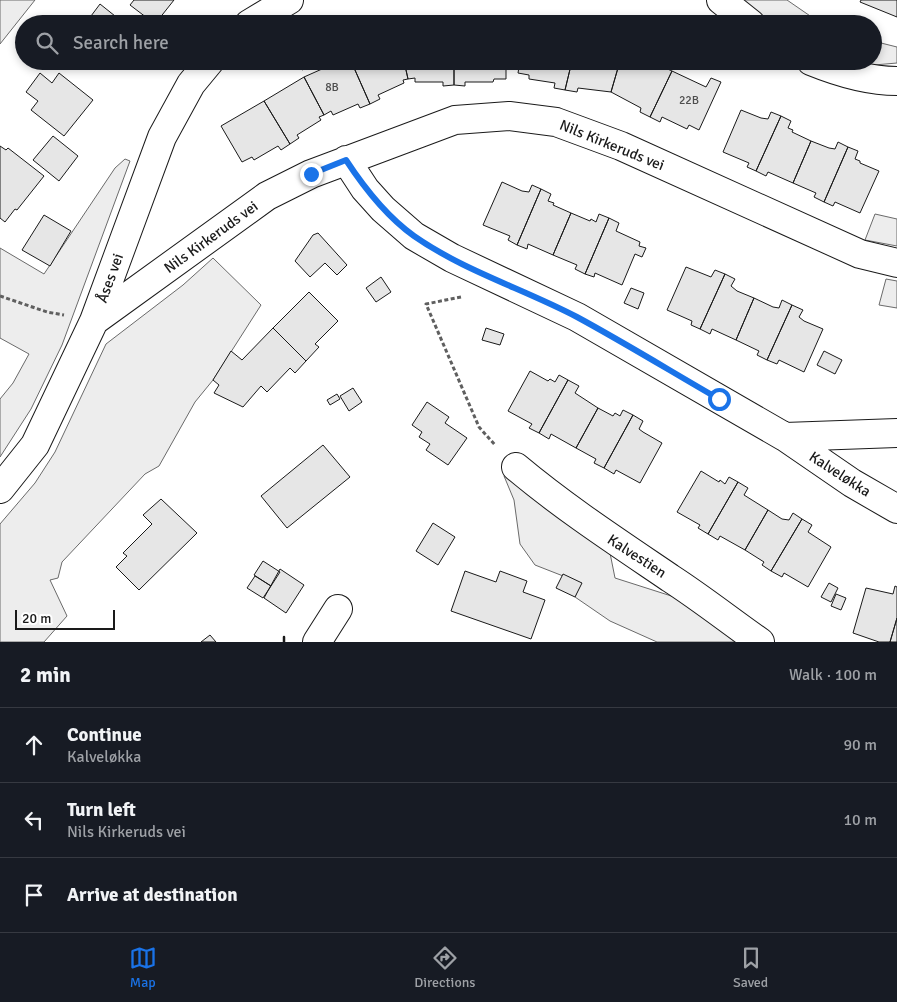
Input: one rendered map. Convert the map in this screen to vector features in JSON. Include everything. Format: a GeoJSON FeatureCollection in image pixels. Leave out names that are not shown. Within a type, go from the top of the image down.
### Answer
{"type":"FeatureCollection","features":[{"type":"Feature","properties":{"kind":"street"},"geometry":{"type":"LineString","coordinates":[[263,15],[288,0]]}},
{"type":"Feature","properties":{"kind":"street"},"geometry":{"type":"LineString","coordinates":[[721,0],[740,15]]}},
{"type":"Feature","properties":{"kind":"street","name":"Åses vei"},"geometry":{"type":"LineString","coordinates":[[0,490],[36,445],[94,321],[162,137],[190,84],[202,70]]}},
{"type":"Feature","properties":{"kind":"street"},"geometry":{"type":"LineString","coordinates":[[836,70],[877,81],[897,81]]}},
{"type":"Feature","properties":{"kind":"street","name":"Nils Kirkeruds vei"},"geometry":{"type":"LineString","coordinates":[[94,321],[266,196],[311,174],[455,120],[509,116],[556,122],[630,150],[860,254],[897,263]]}},
{"type":"Feature","properties":{"kind":"street","name":"Kalveløkka"},"geometry":{"type":"LineString","coordinates":[[346,160],[365,189],[414,236],[452,258],[577,317],[785,437],[852,484],[897,509]]}},
{"type":"Feature","properties":{"kind":"street","name":"Kalveløkka"},"geometry":{"type":"LineString","coordinates":[[785,437],[897,433]]}},
{"type":"Feature","properties":{"kind":"street","name":"Kalvestien"},"geometry":{"type":"LineString","coordinates":[[516,467],[546,493],[616,544],[670,578],[760,642]]}},
{"type":"Feature","properties":{"kind":"street"},"geometry":{"type":"LineString","coordinates":[[317,642],[338,609]]}},
{"type":"Feature","properties":{"kind":"path"},"geometry":{"type":"LineString","coordinates":[[0,296],[47,312],[94,321]]}},
{"type":"Feature","properties":{"kind":"path"},"geometry":{"type":"LineString","coordinates":[[426,304],[478,427],[516,467]]}},
{"type":"Feature","properties":{"kind":"shaded area"},"geometry":{"type":"Polygon","coordinates":[[[0,0],[35,0],[23,15],[15,15],[15,25],[0,44],[0,0]]]}},
{"type":"Feature","properties":{"kind":"shaded area"},"geometry":{"type":"Polygon","coordinates":[[[734,0],[787,0],[809,15],[753,15],[734,0]]]}},
{"type":"Feature","properties":{"kind":"shaded area"},"geometry":{"type":"Polygon","coordinates":[[[882,43],[897,47],[897,63],[882,64],[882,43]]]}},
{"type":"Feature","properties":{"kind":"shaded area"},"geometry":{"type":"Polygon","coordinates":[[[125,159],[130,161],[62,345],[31,409],[0,457],[0,399],[13,383],[29,354],[0,338],[0,248],[44,274],[115,168],[125,159]]]}},
{"type":"Feature","properties":{"kind":"shaded area"},"geometry":{"type":"Polygon","coordinates":[[[875,214],[897,219],[897,246],[865,240],[875,214]]]}},
{"type":"Feature","properties":{"kind":"shaded area"},"geometry":{"type":"Polygon","coordinates":[[[213,258],[261,305],[213,380],[195,402],[159,466],[145,474],[62,562],[58,578],[50,580],[67,616],[44,642],[0,642],[0,524],[35,483],[55,452],[106,344],[183,285],[213,258]]]}},
{"type":"Feature","properties":{"kind":"shaded area"},"geometry":{"type":"Polygon","coordinates":[[[886,279],[897,281],[897,308],[879,305],[886,279]]]}},
{"type":"Feature","properties":{"kind":"shaded area"},"geometry":{"type":"Polygon","coordinates":[[[509,468],[609,548],[615,578],[687,601],[747,642],[657,642],[610,621],[575,597],[581,583],[535,565],[520,544],[514,500],[504,476],[509,468]]]}},
{"type":"Feature","properties":{"kind":"building"},"geometry":{"type":"Polygon","coordinates":[[[134,0],[174,0],[162,15],[143,15],[130,5],[134,0]]]}},
{"type":"Feature","properties":{"kind":"building"},"geometry":{"type":"Polygon","coordinates":[[[861,0],[897,0],[897,17],[860,2],[861,0]]]}},
{"type":"Feature","properties":{"kind":"building"},"geometry":{"type":"Polygon","coordinates":[[[100,4],[114,15],[92,15],[100,4]]]}},
{"type":"Feature","properties":{"kind":"building"},"geometry":{"type":"Polygon","coordinates":[[[320,70],[355,70],[370,104],[360,108],[358,104],[333,115],[331,111],[324,115],[304,77],[320,70]]]}},
{"type":"Feature","properties":{"kind":"building"},"geometry":{"type":"Polygon","coordinates":[[[355,70],[406,70],[408,79],[403,80],[404,83],[378,95],[380,99],[370,104],[355,70]]]}},
{"type":"Feature","properties":{"kind":"building"},"geometry":{"type":"Polygon","coordinates":[[[406,70],[454,70],[454,85],[443,86],[443,82],[415,82],[415,78],[408,79],[406,70]]]}},
{"type":"Feature","properties":{"kind":"building"},"geometry":{"type":"Polygon","coordinates":[[[454,70],[506,70],[506,79],[494,79],[493,82],[465,82],[465,86],[454,85],[454,70]]]}},
{"type":"Feature","properties":{"kind":"building"},"geometry":{"type":"Polygon","coordinates":[[[518,70],[570,70],[565,90],[554,88],[555,83],[529,79],[529,75],[518,73],[518,70]]]}},
{"type":"Feature","properties":{"kind":"building"},"geometry":{"type":"Polygon","coordinates":[[[570,70],[617,70],[611,92],[578,88],[577,92],[565,90],[570,70]]]}},
{"type":"Feature","properties":{"kind":"building"},"geometry":{"type":"Polygon","coordinates":[[[617,70],[672,71],[650,117],[640,112],[641,108],[611,92],[617,70]]]}},
{"type":"Feature","properties":{"kind":"building"},"geometry":{"type":"Polygon","coordinates":[[[672,71],[706,87],[711,78],[721,82],[699,130],[689,125],[687,129],[662,117],[660,122],[650,117],[672,71]]]}},
{"type":"Feature","properties":{"kind":"building"},"geometry":{"type":"Polygon","coordinates":[[[40,73],[52,83],[59,73],[93,100],[64,136],[31,110],[38,101],[26,92],[40,73]]]}},
{"type":"Feature","properties":{"kind":"building"},"geometry":{"type":"Polygon","coordinates":[[[304,77],[324,115],[319,117],[321,120],[297,135],[299,138],[290,144],[264,101],[304,77]]]}},
{"type":"Feature","properties":{"kind":"building"},"geometry":{"type":"Polygon","coordinates":[[[264,101],[290,144],[281,150],[278,146],[254,160],[252,157],[242,162],[221,126],[264,101]]]}},
{"type":"Feature","properties":{"kind":"building"},"geometry":{"type":"Polygon","coordinates":[[[741,110],[761,118],[768,119],[771,112],[781,116],[756,171],[747,167],[749,163],[723,152],[741,110]]]}},
{"type":"Feature","properties":{"kind":"building"},"geometry":{"type":"Polygon","coordinates":[[[781,116],[791,121],[788,128],[793,130],[792,132],[811,141],[793,183],[768,172],[766,176],[756,171],[781,116]]]}},
{"type":"Feature","properties":{"kind":"building"},"geometry":{"type":"Polygon","coordinates":[[[53,136],[78,156],[59,181],[33,160],[53,136]]]}},
{"type":"Feature","properties":{"kind":"building"},"geometry":{"type":"Polygon","coordinates":[[[811,141],[835,149],[838,142],[848,147],[824,202],[814,197],[816,193],[793,183],[811,141]]]}},
{"type":"Feature","properties":{"kind":"building"},"geometry":{"type":"Polygon","coordinates":[[[0,146],[6,150],[8,148],[44,176],[5,222],[0,218],[0,146]]]}},
{"type":"Feature","properties":{"kind":"building"},"geometry":{"type":"Polygon","coordinates":[[[848,147],[858,151],[855,159],[860,161],[860,163],[879,171],[860,213],[835,202],[833,206],[824,202],[848,147]]]}},
{"type":"Feature","properties":{"kind":"building"},"geometry":{"type":"Polygon","coordinates":[[[502,182],[522,191],[529,192],[532,185],[541,189],[517,245],[508,240],[510,236],[483,225],[502,182]]]}},
{"type":"Feature","properties":{"kind":"building"},"geometry":{"type":"Polygon","coordinates":[[[541,189],[551,194],[548,201],[554,203],[553,205],[571,213],[553,255],[528,244],[527,249],[517,245],[541,189]]]}},
{"type":"Feature","properties":{"kind":"building"},"geometry":{"type":"Polygon","coordinates":[[[571,213],[596,222],[599,214],[609,218],[585,274],[575,269],[577,265],[553,255],[571,213]]]}},
{"type":"Feature","properties":{"kind":"building"},"geometry":{"type":"Polygon","coordinates":[[[44,215],[71,231],[50,266],[22,250],[44,215]]]}},
{"type":"Feature","properties":{"kind":"building"},"geometry":{"type":"Polygon","coordinates":[[[609,218],[619,223],[616,231],[640,242],[639,246],[646,248],[642,257],[635,254],[622,285],[595,273],[594,277],[585,274],[609,218]]]}},
{"type":"Feature","properties":{"kind":"building"},"geometry":{"type":"Polygon","coordinates":[[[318,233],[347,265],[337,275],[325,263],[310,277],[295,261],[313,235],[318,233]]]}},
{"type":"Feature","properties":{"kind":"building"},"geometry":{"type":"Polygon","coordinates":[[[686,267],[711,277],[715,270],[725,274],[700,329],[691,325],[692,321],[667,310],[686,267]]]}},
{"type":"Feature","properties":{"kind":"building"},"geometry":{"type":"Polygon","coordinates":[[[725,274],[735,279],[731,286],[737,291],[754,298],[736,340],[712,329],[710,334],[700,329],[725,274]]]}},
{"type":"Feature","properties":{"kind":"building"},"geometry":{"type":"Polygon","coordinates":[[[381,277],[391,292],[376,302],[366,288],[381,277]]]}},
{"type":"Feature","properties":{"kind":"building"},"geometry":{"type":"Polygon","coordinates":[[[631,288],[644,293],[638,309],[624,303],[631,288]]]}},
{"type":"Feature","properties":{"kind":"building"},"geometry":{"type":"Polygon","coordinates":[[[309,292],[338,321],[315,344],[319,347],[306,361],[273,328],[309,292]]]}},
{"type":"Feature","properties":{"kind":"building"},"geometry":{"type":"Polygon","coordinates":[[[754,298],[773,307],[779,308],[782,300],[792,305],[767,360],[757,355],[759,351],[736,340],[754,298]]]}},
{"type":"Feature","properties":{"kind":"building"},"geometry":{"type":"Polygon","coordinates":[[[792,305],[803,310],[799,317],[804,321],[823,329],[804,372],[779,360],[777,364],[767,360],[792,305]]]}},
{"type":"Feature","properties":{"kind":"building"},"geometry":{"type":"Polygon","coordinates":[[[273,328],[306,361],[295,373],[290,368],[267,392],[261,386],[243,407],[214,393],[219,385],[213,380],[231,351],[242,360],[273,328]]]}},
{"type":"Feature","properties":{"kind":"building"},"geometry":{"type":"Polygon","coordinates":[[[486,328],[504,334],[500,345],[482,340],[486,328]]]}},
{"type":"Feature","properties":{"kind":"building"},"geometry":{"type":"Polygon","coordinates":[[[824,351],[842,360],[835,374],[817,365],[824,351]]]}},
{"type":"Feature","properties":{"kind":"building"},"geometry":{"type":"Polygon","coordinates":[[[530,371],[548,381],[550,379],[555,382],[559,375],[568,380],[539,433],[529,428],[532,424],[508,411],[530,371]]]}},
{"type":"Feature","properties":{"kind":"building"},"geometry":{"type":"Polygon","coordinates":[[[568,380],[579,386],[575,393],[598,408],[576,448],[551,434],[549,439],[539,433],[568,380]]]}},
{"type":"Feature","properties":{"kind":"building"},"geometry":{"type":"Polygon","coordinates":[[[353,388],[362,402],[349,411],[340,396],[353,388]]]}},
{"type":"Feature","properties":{"kind":"building"},"geometry":{"type":"Polygon","coordinates":[[[337,394],[340,399],[330,405],[327,400],[337,394]]]}},
{"type":"Feature","properties":{"kind":"building"},"geometry":{"type":"Polygon","coordinates":[[[427,402],[449,417],[445,423],[467,438],[448,465],[426,450],[430,444],[419,437],[422,432],[412,425],[427,402]]]}},
{"type":"Feature","properties":{"kind":"building"},"geometry":{"type":"Polygon","coordinates":[[[598,408],[613,416],[615,413],[620,416],[623,410],[633,415],[604,468],[594,463],[596,459],[576,448],[598,408]]]}},
{"type":"Feature","properties":{"kind":"building"},"geometry":{"type":"Polygon","coordinates":[[[633,415],[643,421],[639,429],[662,443],[640,483],[616,470],[614,474],[604,468],[633,415]]]}},
{"type":"Feature","properties":{"kind":"building"},"geometry":{"type":"Polygon","coordinates":[[[323,445],[350,477],[287,528],[261,496],[323,445]]]}},
{"type":"Feature","properties":{"kind":"building"},"geometry":{"type":"Polygon","coordinates":[[[701,471],[725,484],[729,477],[738,482],[708,534],[698,528],[700,525],[677,512],[701,471]]]}},
{"type":"Feature","properties":{"kind":"building"},"geometry":{"type":"Polygon","coordinates":[[[738,482],[748,488],[744,495],[768,510],[745,550],[720,536],[718,540],[708,534],[738,482]]]}},
{"type":"Feature","properties":{"kind":"building"},"geometry":{"type":"Polygon","coordinates":[[[161,499],[197,533],[139,590],[116,567],[127,556],[123,553],[152,524],[143,515],[161,499]]]}},
{"type":"Feature","properties":{"kind":"building"},"geometry":{"type":"Polygon","coordinates":[[[768,510],[782,519],[789,520],[793,513],[802,519],[771,571],[762,565],[764,562],[745,550],[768,510]]]}},
{"type":"Feature","properties":{"kind":"building"},"geometry":{"type":"Polygon","coordinates":[[[802,519],[812,525],[808,532],[831,547],[808,587],[784,573],[782,577],[771,571],[802,519]]]}},
{"type":"Feature","properties":{"kind":"building"},"geometry":{"type":"Polygon","coordinates":[[[433,523],[455,537],[438,565],[416,551],[433,523]]]}},
{"type":"Feature","properties":{"kind":"building"},"geometry":{"type":"Polygon","coordinates":[[[263,561],[280,572],[271,586],[254,575],[263,561]]]}},
{"type":"Feature","properties":{"kind":"building"},"geometry":{"type":"Polygon","coordinates":[[[280,569],[304,585],[286,613],[264,598],[280,569]]]}},
{"type":"Feature","properties":{"kind":"building"},"geometry":{"type":"Polygon","coordinates":[[[465,571],[496,582],[500,571],[527,581],[523,592],[545,600],[531,639],[451,611],[465,571]]]}},
{"type":"Feature","properties":{"kind":"building"},"geometry":{"type":"Polygon","coordinates":[[[563,574],[582,583],[575,597],[556,588],[563,574]]]}},
{"type":"Feature","properties":{"kind":"building"},"geometry":{"type":"Polygon","coordinates":[[[255,576],[271,586],[263,598],[247,588],[255,576]]]}},
{"type":"Feature","properties":{"kind":"building"},"geometry":{"type":"Polygon","coordinates":[[[829,583],[838,588],[831,602],[821,597],[829,583]]]}},
{"type":"Feature","properties":{"kind":"building"},"geometry":{"type":"Polygon","coordinates":[[[895,586],[897,587],[897,618],[890,642],[879,642],[853,633],[866,588],[893,594],[895,586]]]}},
{"type":"Feature","properties":{"kind":"building"},"geometry":{"type":"Polygon","coordinates":[[[836,594],[846,598],[841,610],[831,606],[836,594]]]}},
{"type":"Feature","properties":{"kind":"building"},"geometry":{"type":"Polygon","coordinates":[[[897,618],[897,642],[890,642],[897,618]]]}},
{"type":"Feature","properties":{"kind":"building"},"geometry":{"type":"Polygon","coordinates":[[[210,635],[216,642],[201,642],[210,635]]]}},
{"type":"Feature","properties":{"kind":"wall"},"geometry":{"type":"LineString","coordinates":[[284,637],[284,642]]}},
{"type":"Feature","properties":{"kind":"route"},"geometry":{"type":"LineString","coordinates":[[311,174],[346,160],[365,189],[414,236],[452,258],[577,317],[719,399]]}}]}
